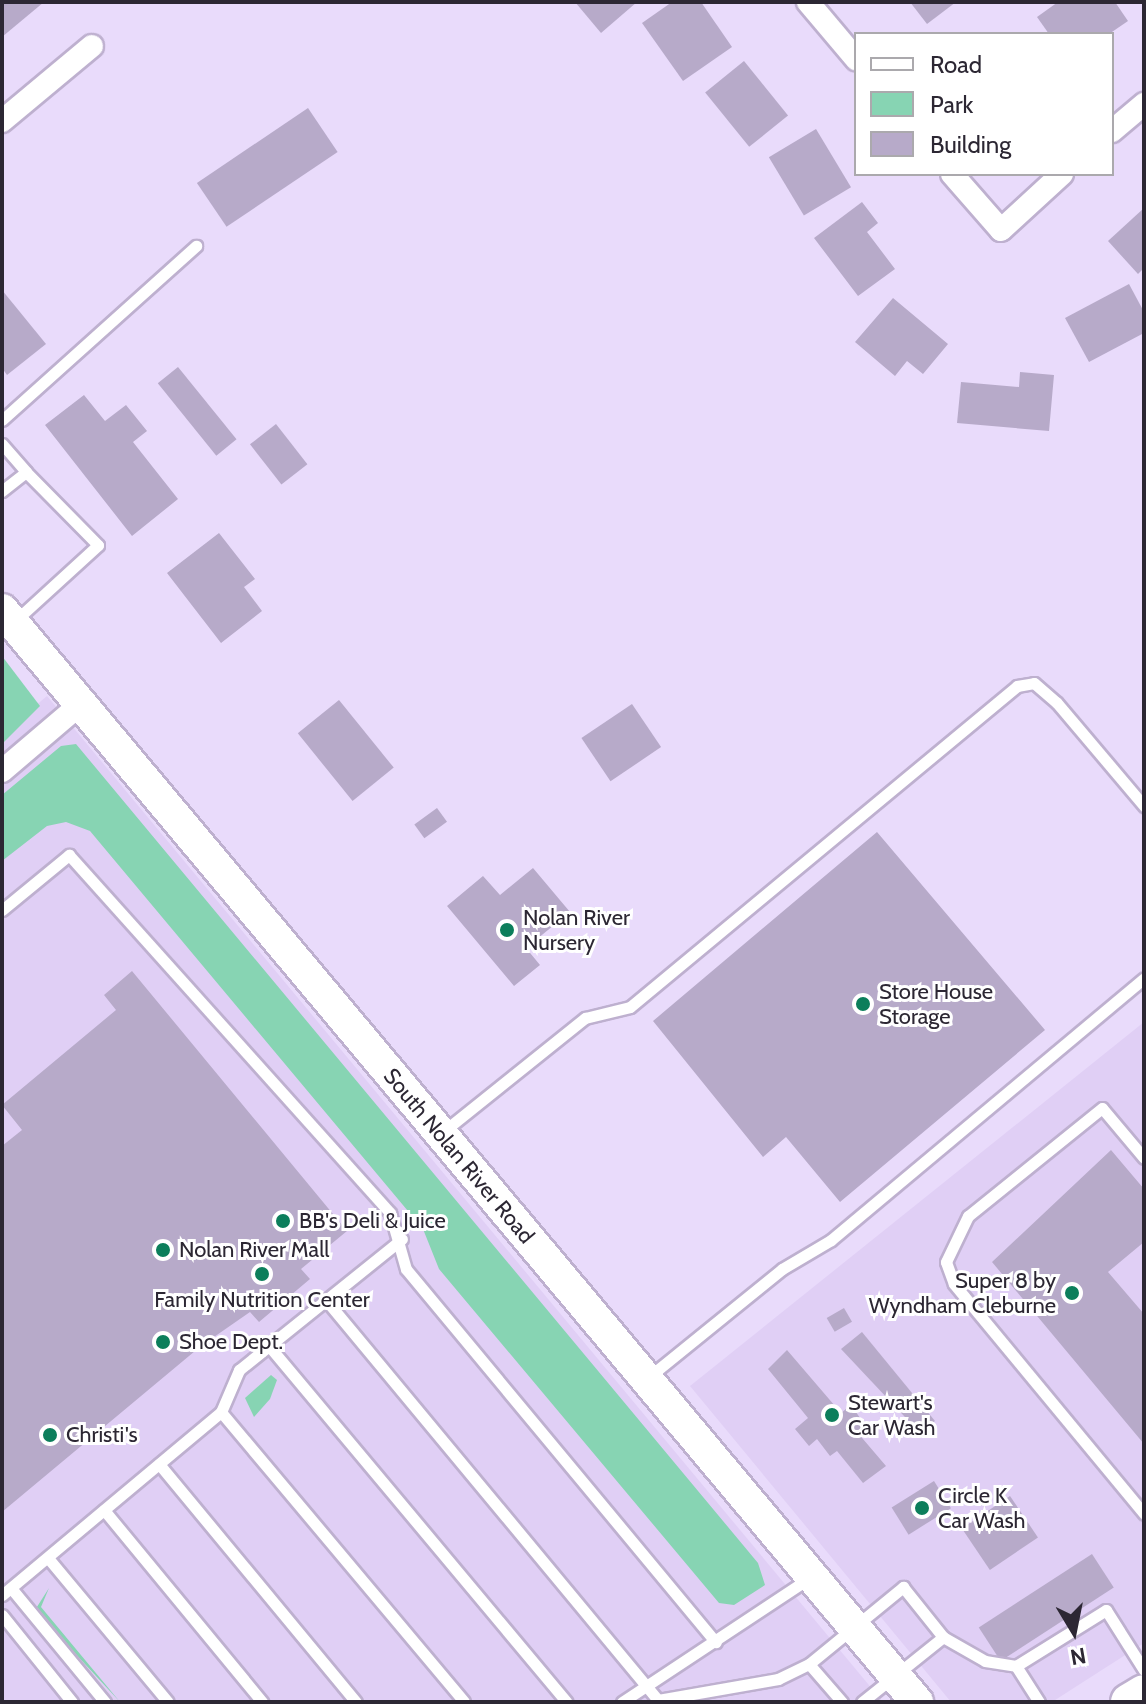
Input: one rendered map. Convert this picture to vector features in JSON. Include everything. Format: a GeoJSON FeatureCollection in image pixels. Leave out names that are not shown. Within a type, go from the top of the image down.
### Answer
{"type":"FeatureCollection","features":[{"type":"Feature","properties":{"kind":"main road","name":"South Nolan River Road"},"geometry":{"type":"LineString","coordinates":[[8,617],[809,1577],[917,1702]]}},
{"type":"Feature","properties":{"kind":"main road"},"geometry":{"type":"LineString","coordinates":[[1129,1702],[1144,1693]]}},
{"type":"Feature","properties":{"kind":"street"},"geometry":{"type":"LineString","coordinates":[[808,2],[854,57]]}},
{"type":"Feature","properties":{"kind":"street"},"geometry":{"type":"LineString","coordinates":[[2,121],[92,46]]}},
{"type":"Feature","properties":{"kind":"street"},"geometry":{"type":"LineString","coordinates":[[1114,129],[1144,104]]}},
{"type":"Feature","properties":{"kind":"street"},"geometry":{"type":"LineString","coordinates":[[954,176],[1001,230],[1060,176]]}},
{"type":"Feature","properties":{"kind":"street"},"geometry":{"type":"LineString","coordinates":[[2,771],[82,703]]}},
{"type":"Feature","properties":{"kind":"lane"},"geometry":{"type":"LineString","coordinates":[[2,420],[196,246]]}},
{"type":"Feature","properties":{"kind":"lane"},"geometry":{"type":"LineString","coordinates":[[2,444],[98,545],[8,617]]}},
{"type":"Feature","properties":{"kind":"lane"},"geometry":{"type":"LineString","coordinates":[[2,491],[26,472]]}},
{"type":"Feature","properties":{"kind":"lane"},"geometry":{"type":"LineString","coordinates":[[440,1134],[585,1018],[630,1007],[1017,686],[1034,683],[1057,703],[1144,806]]}},
{"type":"Feature","properties":{"kind":"lane"},"geometry":{"type":"LineString","coordinates":[[2,910],[69,855],[390,1213],[402,1239],[406,1269],[716,1642]]}},
{"type":"Feature","properties":{"kind":"lane"},"geometry":{"type":"LineString","coordinates":[[645,1380],[782,1269],[831,1240],[1144,978]]}},
{"type":"Feature","properties":{"kind":"lane"},"geometry":{"type":"LineString","coordinates":[[1144,1158],[1102,1108],[968,1216],[946,1262],[954,1284],[1144,1514]]}},
{"type":"Feature","properties":{"kind":"lane"},"geometry":{"type":"LineString","coordinates":[[105,1702],[6,1592],[221,1412],[239,1370],[402,1239]]}},
{"type":"Feature","properties":{"kind":"lane"},"geometry":{"type":"LineString","coordinates":[[326,1300],[657,1701],[765,1682],[809,1664],[903,1587],[943,1637],[985,1661],[1016,1666],[1106,1610],[1144,1670]]}},
{"type":"Feature","properties":{"kind":"lane"},"geometry":{"type":"LineString","coordinates":[[269,1346],[567,1702]]}},
{"type":"Feature","properties":{"kind":"lane"},"geometry":{"type":"LineString","coordinates":[[221,1412],[464,1702]]}},
{"type":"Feature","properties":{"kind":"lane"},"geometry":{"type":"LineString","coordinates":[[159,1464],[356,1702]]}},
{"type":"Feature","properties":{"kind":"lane"},"geometry":{"type":"LineString","coordinates":[[104,1510],[262,1702]]}},
{"type":"Feature","properties":{"kind":"lane"},"geometry":{"type":"LineString","coordinates":[[48,1558],[168,1702]]}},
{"type":"Feature","properties":{"kind":"lane"},"geometry":{"type":"LineString","coordinates":[[622,1702],[809,1577]]}},
{"type":"Feature","properties":{"kind":"lane"},"geometry":{"type":"LineString","coordinates":[[2,1615],[72,1702]]}},
{"type":"Feature","properties":{"kind":"lane"},"geometry":{"type":"LineString","coordinates":[[862,1702],[943,1637]]}},
{"type":"Feature","properties":{"kind":"lane"},"geometry":{"type":"LineString","coordinates":[[809,1664],[842,1702]]}},
{"type":"Feature","properties":{"kind":"lane"},"geometry":{"type":"LineString","coordinates":[[1016,1666],[1039,1702]]}},
{"type":"Feature","properties":{"kind":"shaded area"},"geometry":{"type":"Polygon","coordinates":[[[47,696],[883,1702],[2,1702],[2,734],[47,696]]]}},
{"type":"Feature","properties":{"kind":"shaded area"},"geometry":{"type":"Polygon","coordinates":[[[1144,1022],[1144,1643],[1052,1702],[951,1702],[690,1386],[1144,1022]]]}},
{"type":"Feature","properties":{"kind":"green space"},"geometry":{"type":"Polygon","coordinates":[[[2,656],[40,706],[2,744],[2,656]]]}},
{"type":"Feature","properties":{"kind":"green space"},"geometry":{"type":"Polygon","coordinates":[[[76,744],[758,1563],[765,1585],[734,1605],[719,1603],[439,1269],[423,1229],[90,831],[66,822],[47,826],[2,861],[2,795],[61,746],[76,744]]]}},
{"type":"Feature","properties":{"kind":"green space"},"geometry":{"type":"Polygon","coordinates":[[[271,1375],[277,1380],[270,1399],[254,1417],[245,1398],[271,1375]]]}},
{"type":"Feature","properties":{"kind":"green space"},"geometry":{"type":"Polygon","coordinates":[[[49,1588],[41,1607],[120,1702],[35,1610],[49,1588]]]}},
{"type":"Feature","properties":{"kind":"building"},"geometry":{"type":"Polygon","coordinates":[[[2,2],[44,2],[2,37],[2,2]]]}},
{"type":"Feature","properties":{"kind":"building"},"geometry":{"type":"Polygon","coordinates":[[[575,2],[637,2],[601,33],[575,2]]]}},
{"type":"Feature","properties":{"kind":"building"},"geometry":{"type":"Polygon","coordinates":[[[672,2],[701,2],[732,47],[683,81],[642,23],[672,2]]]}},
{"type":"Feature","properties":{"kind":"building"},"geometry":{"type":"Polygon","coordinates":[[[910,2],[956,2],[927,24],[910,2]]]}},
{"type":"Feature","properties":{"kind":"building"},"geometry":{"type":"Polygon","coordinates":[[[1058,2],[1115,2],[1128,21],[1112,32],[1048,32],[1037,17],[1058,2]]]}},
{"type":"Feature","properties":{"kind":"building"},"geometry":{"type":"Polygon","coordinates":[[[744,61],[788,115],[749,147],[705,92],[744,61]]]}},
{"type":"Feature","properties":{"kind":"building"},"geometry":{"type":"Polygon","coordinates":[[[308,108],[338,152],[227,227],[197,183],[308,108]]]}},
{"type":"Feature","properties":{"kind":"building"},"geometry":{"type":"Polygon","coordinates":[[[816,129],[851,187],[804,216],[769,157],[816,129]]]}},
{"type":"Feature","properties":{"kind":"building"},"geometry":{"type":"Polygon","coordinates":[[[862,202],[878,223],[867,232],[895,269],[858,296],[814,238],[862,202]]]}},
{"type":"Feature","properties":{"kind":"building"},"geometry":{"type":"Polygon","coordinates":[[[1144,208],[1144,268],[1138,274],[1108,241],[1144,208]]]}},
{"type":"Feature","properties":{"kind":"building"},"geometry":{"type":"Polygon","coordinates":[[[1129,284],[1144,312],[1144,333],[1089,362],[1065,318],[1129,284]]]}},
{"type":"Feature","properties":{"kind":"building"},"geometry":{"type":"Polygon","coordinates":[[[2,290],[46,344],[7,375],[2,368],[2,290]]]}},
{"type":"Feature","properties":{"kind":"building"},"geometry":{"type":"Polygon","coordinates":[[[893,298],[948,344],[923,374],[907,361],[895,376],[855,342],[893,298]]]}},
{"type":"Feature","properties":{"kind":"building"},"geometry":{"type":"Polygon","coordinates":[[[178,367],[237,439],[216,456],[158,383],[178,367]]]}},
{"type":"Feature","properties":{"kind":"building"},"geometry":{"type":"Polygon","coordinates":[[[1020,372],[1054,375],[1049,431],[957,423],[961,382],[1019,387],[1020,372]]]}},
{"type":"Feature","properties":{"kind":"building"},"geometry":{"type":"Polygon","coordinates":[[[84,395],[105,421],[126,405],[147,431],[133,442],[178,499],[132,536],[45,425],[84,395]]]}},
{"type":"Feature","properties":{"kind":"building"},"geometry":{"type":"Polygon","coordinates":[[[276,424],[307,464],[281,485],[250,444],[276,424]]]}},
{"type":"Feature","properties":{"kind":"building"},"geometry":{"type":"Polygon","coordinates":[[[219,533],[255,579],[244,587],[262,611],[221,643],[167,573],[219,533]]]}},
{"type":"Feature","properties":{"kind":"building"},"geometry":{"type":"Polygon","coordinates":[[[339,700],[394,768],[353,801],[298,733],[339,700]]]}},
{"type":"Feature","properties":{"kind":"building"},"geometry":{"type":"Polygon","coordinates":[[[632,704],[661,747],[611,781],[581,738],[632,704]]]}},
{"type":"Feature","properties":{"kind":"building"},"geometry":{"type":"Polygon","coordinates":[[[437,808],[447,822],[424,838],[414,824],[437,808]]]}},
{"type":"Feature","properties":{"kind":"building"},"geometry":{"type":"Polygon","coordinates":[[[877,832],[1045,1030],[840,1202],[786,1137],[763,1157],[653,1021],[877,832]]]}},
{"type":"Feature","properties":{"kind":"building","name":"Nolan River Nursery"},"geometry":{"type":"Polygon","coordinates":[[[533,868],[570,912],[526,948],[540,965],[514,986],[447,906],[483,876],[500,895],[533,868]]]}},
{"type":"Feature","properties":{"kind":"building","name":"Nolan River Mall"},"geometry":{"type":"Polygon","coordinates":[[[132,971],[347,1231],[301,1269],[310,1279],[259,1322],[250,1312],[201,1346],[2,1512],[2,1146],[22,1130],[2,1105],[116,1010],[104,995],[132,971]]]}},
{"type":"Feature","properties":{"kind":"building","name":"Super 8 by Wyndham Cleburne"},"geometry":{"type":"Polygon","coordinates":[[[1111,1150],[1144,1189],[1144,1242],[1108,1272],[1144,1314],[1144,1444],[992,1262],[1111,1150]]]}},
{"type":"Feature","properties":{"kind":"building"},"geometry":{"type":"Polygon","coordinates":[[[844,1308],[852,1322],[835,1332],[827,1318],[844,1308]]]}},
{"type":"Feature","properties":{"kind":"building"},"geometry":{"type":"Polygon","coordinates":[[[862,1332],[935,1421],[920,1433],[841,1349],[862,1332]]]}},
{"type":"Feature","properties":{"kind":"building","name":"Stewart's Car Wash"},"geometry":{"type":"Polygon","coordinates":[[[787,1350],[841,1413],[851,1405],[865,1425],[857,1432],[886,1466],[863,1483],[837,1451],[830,1456],[817,1439],[809,1446],[795,1429],[808,1418],[768,1369],[787,1350]]]}},
{"type":"Feature","properties":{"kind":"building","name":"Circle K Car Wash"},"geometry":{"type":"Polygon","coordinates":[[[934,1481],[951,1508],[909,1535],[892,1507],[934,1481]]]}},
{"type":"Feature","properties":{"kind":"building"},"geometry":{"type":"Polygon","coordinates":[[[1010,1496],[1038,1537],[990,1570],[962,1528],[1010,1496]]]}},
{"type":"Feature","properties":{"kind":"building"},"geometry":{"type":"Polygon","coordinates":[[[1092,1554],[1114,1588],[1001,1661],[979,1628],[1092,1554]]]}},
{"type":"Feature","properties":{"kind":"place","name":"Nolan River Nursery"},"geometry":{"type":"Point","coordinates":[507,930]}},
{"type":"Feature","properties":{"kind":"place","name":"Store House Storage"},"geometry":{"type":"Point","coordinates":[863,1004]}},
{"type":"Feature","properties":{"kind":"place","name":"BB's Deli & Juice"},"geometry":{"type":"Point","coordinates":[283,1221]}},
{"type":"Feature","properties":{"kind":"place","name":"Nolan River Mall"},"geometry":{"type":"Point","coordinates":[163,1250]}},
{"type":"Feature","properties":{"kind":"place","name":"Family Nutrition Center"},"geometry":{"type":"Point","coordinates":[262,1274]}},
{"type":"Feature","properties":{"kind":"place","name":"Super 8 by Wyndham Cleburne"},"geometry":{"type":"Point","coordinates":[1072,1293]}},
{"type":"Feature","properties":{"kind":"place","name":"Shoe Dept."},"geometry":{"type":"Point","coordinates":[163,1342]}},
{"type":"Feature","properties":{"kind":"place","name":"Stewart's Car Wash"},"geometry":{"type":"Point","coordinates":[832,1415]}},
{"type":"Feature","properties":{"kind":"place","name":"Christi's"},"geometry":{"type":"Point","coordinates":[50,1435]}},
{"type":"Feature","properties":{"kind":"place","name":"Circle K Car Wash"},"geometry":{"type":"Point","coordinates":[922,1508]}}]}
